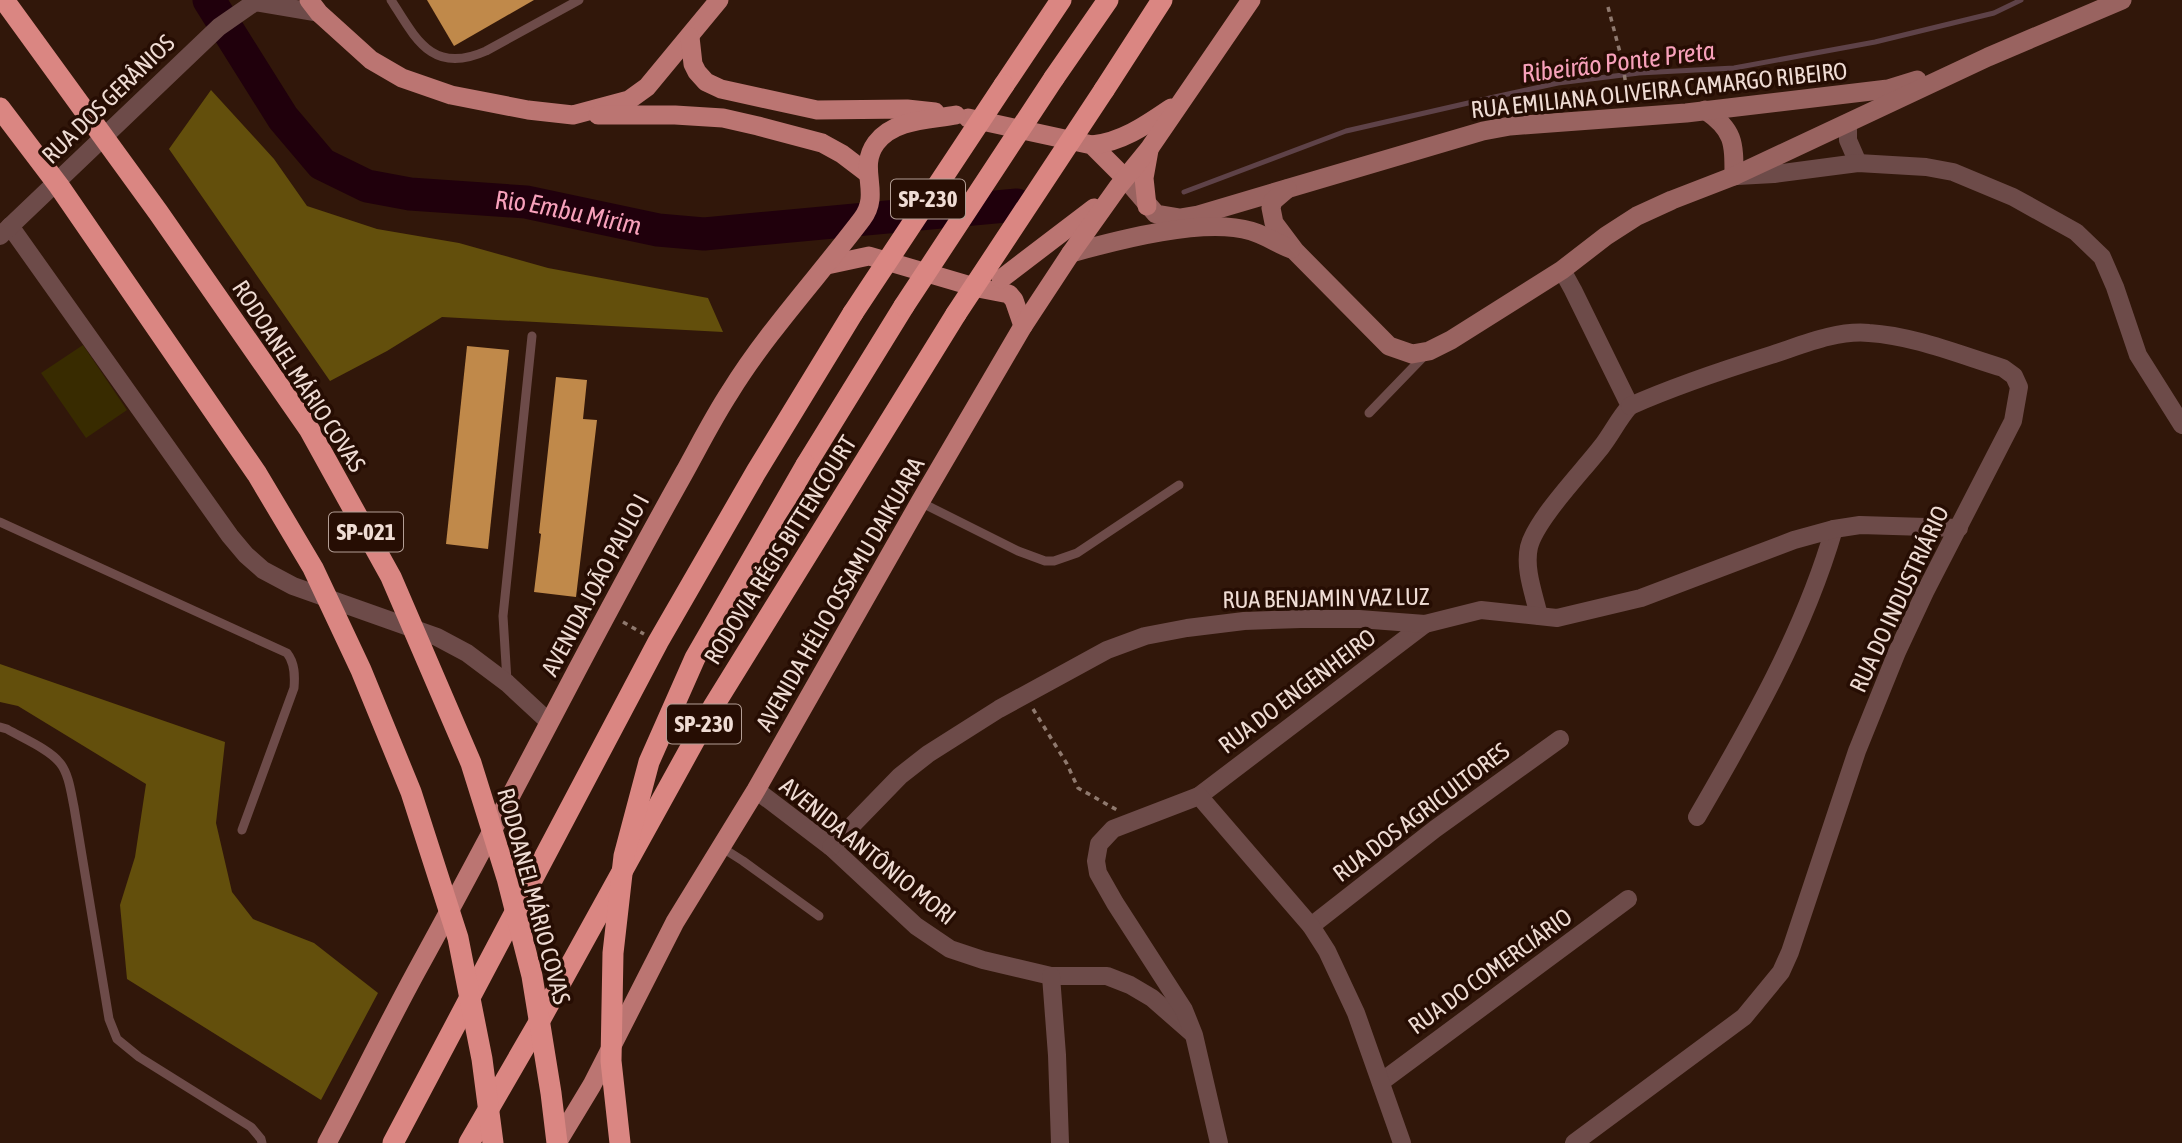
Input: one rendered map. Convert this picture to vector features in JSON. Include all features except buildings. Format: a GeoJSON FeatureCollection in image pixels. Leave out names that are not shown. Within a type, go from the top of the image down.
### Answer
{"type":"FeatureCollection","features":[{"type":"Feature","properties":{"kind":"highway","name":"RODOANEL MÁRIO COVAS"},"geometry":{"type":"LineString","coordinates":[[4,0],[158,212],[309,429],[391,578],[471,763],[507,878],[532,976],[557,1143]]}},
{"type":"Feature","properties":{"kind":"highway","name":"SP-230"},"geometry":{"type":"LineString","coordinates":[[393,1143],[658,642],[756,472],[853,313],[1062,0]]}},
{"type":"Feature","properties":{"kind":"highway"},"geometry":{"type":"LineString","coordinates":[[620,1143],[611,1061],[613,953],[624,856],[649,762],[695,658],[806,465],[904,306],[1108,0]]}},
{"type":"Feature","properties":{"kind":"highway","name":"RODOVIA RÉGIS BITTENCOURT"},"geometry":{"type":"LineString","coordinates":[[469,1143],[713,707],[956,314],[1162,0]]}},
{"type":"Feature","properties":{"kind":"highway","name":"SP-021"},"geometry":{"type":"LineString","coordinates":[[0,108],[59,186],[257,474],[318,579],[361,670],[411,792],[458,938],[482,1059],[493,1143]]}},
{"type":"Feature","properties":{"kind":"main road"},"geometry":{"type":"LineString","coordinates":[[573,115],[629,100],[647,87],[719,0]]}},
{"type":"Feature","properties":{"kind":"main road","name":"AVENIDA HÉLIO OSSAMU DAIKUARA"},"geometry":{"type":"LineString","coordinates":[[557,1143],[592,1084],[674,922],[756,790],[1023,326],[1071,253],[1149,149],[1251,0]]}},
{"type":"Feature","properties":{"kind":"main road"},"geometry":{"type":"LineString","coordinates":[[1287,189],[1273,201],[1271,215],[1295,251],[1389,346],[1412,354],[1429,351],[1562,270],[1637,216],[1734,176],[1988,57],[2122,0]]}},
{"type":"Feature","properties":{"kind":"main road"},"geometry":{"type":"LineString","coordinates":[[314,6],[371,60],[402,78],[451,95],[528,110],[573,115],[723,118],[822,143],[842,153],[867,173]]}},
{"type":"Feature","properties":{"kind":"main road"},"geometry":{"type":"LineString","coordinates":[[690,37],[693,64],[697,72],[706,82],[721,89],[817,110],[907,109],[956,115],[1092,145],[1121,183],[1147,206]]}},
{"type":"Feature","properties":{"kind":"main road","name":"RUA EMILIANA OLIVEIRA CAMARGO RIBEIRO"},"geometry":{"type":"LineString","coordinates":[[1147,206],[1156,214],[1180,218],[1198,215],[1483,131],[1888,89],[1988,57]]}},
{"type":"Feature","properties":{"kind":"main road","name":"AVENIDA HÉLIO OSSAMU DAIKUARA"},"geometry":{"type":"LineString","coordinates":[[1092,145],[1119,140],[1181,102]]}},
{"type":"Feature","properties":{"kind":"main road"},"geometry":{"type":"LineString","coordinates":[[1705,110],[1720,121],[1732,141],[1734,176]]}},
{"type":"Feature","properties":{"kind":"main road","name":"AVENIDA JOÃO PAULO I"},"geometry":{"type":"LineString","coordinates":[[327,1143],[607,614],[731,390],[803,292],[864,216],[870,203],[872,188],[867,173],[868,159],[875,145],[892,129],[907,123],[956,115]]}},
{"type":"Feature","properties":{"kind":"main road"},"geometry":{"type":"LineString","coordinates":[[1147,206],[1144,178],[1149,149]]}},
{"type":"Feature","properties":{"kind":"main road"},"geometry":{"type":"LineString","coordinates":[[1001,279],[1076,223],[1121,183]]}},
{"type":"Feature","properties":{"kind":"main road"},"geometry":{"type":"LineString","coordinates":[[978,288],[1071,253],[1163,233],[1224,227],[1252,231],[1295,251]]}},
{"type":"Feature","properties":{"kind":"main road"},"geometry":{"type":"LineString","coordinates":[[852,230],[869,256]]}},
{"type":"Feature","properties":{"kind":"main road"},"geometry":{"type":"LineString","coordinates":[[827,265],[869,256],[1012,296],[1023,326]]}},
{"type":"Feature","properties":{"kind":"street","name":"RUA DOS GERÂNIOS"},"geometry":{"type":"LineString","coordinates":[[5,231],[219,27],[252,3],[314,6]]}},
{"type":"Feature","properties":{"kind":"street"},"geometry":{"type":"LineString","coordinates":[[1849,124],[1848,140],[1858,163]]}},
{"type":"Feature","properties":{"kind":"street"},"geometry":{"type":"LineString","coordinates":[[1734,176],[1774,174],[1858,163],[1926,167],[1953,172],[2013,197],[2076,232],[2102,257],[2138,355],[2182,425]]}},
{"type":"Feature","properties":{"kind":"street"},"geometry":{"type":"LineString","coordinates":[[5,231],[246,555],[263,570],[293,586],[437,637],[467,653],[507,683],[550,722]]}},
{"type":"Feature","properties":{"kind":"street"},"geometry":{"type":"LineString","coordinates":[[1539,616],[1528,558],[1537,528],[1604,444],[1630,406],[1562,270]]}},
{"type":"Feature","properties":{"kind":"street","name":"RUA DO INDUSTRIÁRIO"},"geometry":{"type":"LineString","coordinates":[[1574,1143],[1744,1017],[1781,972],[1857,751],[1897,652],[2013,421],[2019,387],[2014,376],[2003,368],[1907,338],[1868,332],[1824,338],[1746,363],[1630,406]]}},
{"type":"Feature","properties":{"kind":"street","name":"RUA BENJAMIN VAZ LUZ"},"geometry":{"type":"LineString","coordinates":[[831,848],[900,776],[928,754],[999,709],[1107,650],[1145,636],[1244,621],[1359,619],[1425,624],[1481,611],[1557,618],[1630,601],[1794,540],[1834,529],[1860,525],[1959,528]]}},
{"type":"Feature","properties":{"kind":"street"},"geometry":{"type":"LineString","coordinates":[[1697,817],[1772,684],[1803,619],[1822,571],[1834,529]]}},
{"type":"Feature","properties":{"kind":"street","name":"RUA DO ENGENHEIRO"},"geometry":{"type":"LineString","coordinates":[[1194,1034],[1184,1010],[1098,873],[1096,861],[1099,844],[1113,829],[1199,796],[1425,624]]}},
{"type":"Feature","properties":{"kind":"street","name":"RUA DOS AGRICULTORES"},"geometry":{"type":"LineString","coordinates":[[1311,926],[1435,829],[1560,739]]}},
{"type":"Feature","properties":{"kind":"street","name":"AVENIDA ANTÔNIO MORI"},"geometry":{"type":"LineString","coordinates":[[756,790],[831,848],[916,926],[950,949],[983,960],[1051,976],[1107,976],[1152,998],[1194,1034]]}},
{"type":"Feature","properties":{"kind":"street"},"geometry":{"type":"LineString","coordinates":[[1199,796],[1311,926],[1327,951],[1356,1013],[1402,1143]]}},
{"type":"Feature","properties":{"kind":"street","name":"RUA DO COMERCIÁRIO"},"geometry":{"type":"LineString","coordinates":[[1381,1082],[1628,899]]}},
{"type":"Feature","properties":{"kind":"street"},"geometry":{"type":"LineString","coordinates":[[1051,976],[1060,1143]]}},
{"type":"Feature","properties":{"kind":"street"},"geometry":{"type":"LineString","coordinates":[[1194,1034],[1219,1143]]}},
{"type":"Feature","properties":{"kind":"lane"},"geometry":{"type":"LineString","coordinates":[[391,0],[418,42],[428,50],[459,59],[486,51],[579,0]]}},
{"type":"Feature","properties":{"kind":"lane"},"geometry":{"type":"LineString","coordinates":[[507,683],[503,616],[532,335]]}},
{"type":"Feature","properties":{"kind":"lane"},"geometry":{"type":"LineString","coordinates":[[1369,413],[1429,351]]}},
{"type":"Feature","properties":{"kind":"lane"},"geometry":{"type":"LineString","coordinates":[[920,502],[1017,551],[1045,561],[1054,561],[1077,552],[1179,485]]}},
{"type":"Feature","properties":{"kind":"lane"},"geometry":{"type":"LineString","coordinates":[[0,522],[287,653],[291,658],[294,688],[242,830]]}},
{"type":"Feature","properties":{"kind":"lane"},"geometry":{"type":"LineString","coordinates":[[0,727],[60,763],[68,779],[109,1019],[117,1039],[138,1057],[251,1127],[261,1139],[261,1143]]}},
{"type":"Feature","properties":{"kind":"lane"},"geometry":{"type":"LineString","coordinates":[[720,847],[819,916]]}},
{"type":"Feature","properties":{"kind":"path"},"geometry":{"type":"LineString","coordinates":[[1608,7],[1627,91]]}},
{"type":"Feature","properties":{"kind":"path"},"geometry":{"type":"LineString","coordinates":[[607,614],[649,636]]}},
{"type":"Feature","properties":{"kind":"path"},"geometry":{"type":"LineString","coordinates":[[1025,695],[1067,764],[1077,788],[1134,820]]}},
{"type":"Feature","properties":{"kind":"shaded area"},"geometry":{"type":"Polygon","coordinates":[[[211,90],[274,159],[307,206],[377,229],[459,243],[548,268],[708,298],[723,332],[442,317],[387,351],[330,381],[169,149],[211,90]]]}},
{"type":"Feature","properties":{"kind":"shaded area"},"geometry":{"type":"Polygon","coordinates":[[[83,345],[127,410],[86,438],[41,373],[83,345]]]}},
{"type":"Feature","properties":{"kind":"shaded area"},"geometry":{"type":"Polygon","coordinates":[[[0,664],[225,742],[216,823],[232,892],[253,919],[314,943],[378,993],[321,1100],[127,979],[120,905],[135,857],[146,784],[18,706],[0,702],[0,664]]]}},
{"type":"Feature","properties":{"kind":"waterway","name":"Rio Embu Mirim"},"geometry":{"type":"LineString","coordinates":[[209,0],[283,118],[322,164],[367,186],[410,194],[526,202],[658,230],[704,234],[1017,205]]}},
{"type":"Feature","properties":{"kind":"waterway","name":"Ribeirão Ponte Preta"},"geometry":{"type":"LineString","coordinates":[[1184,192],[1346,131],[1558,83],[1639,73],[1734,68],[1875,42],[1994,13],[2021,0]]}}]}
